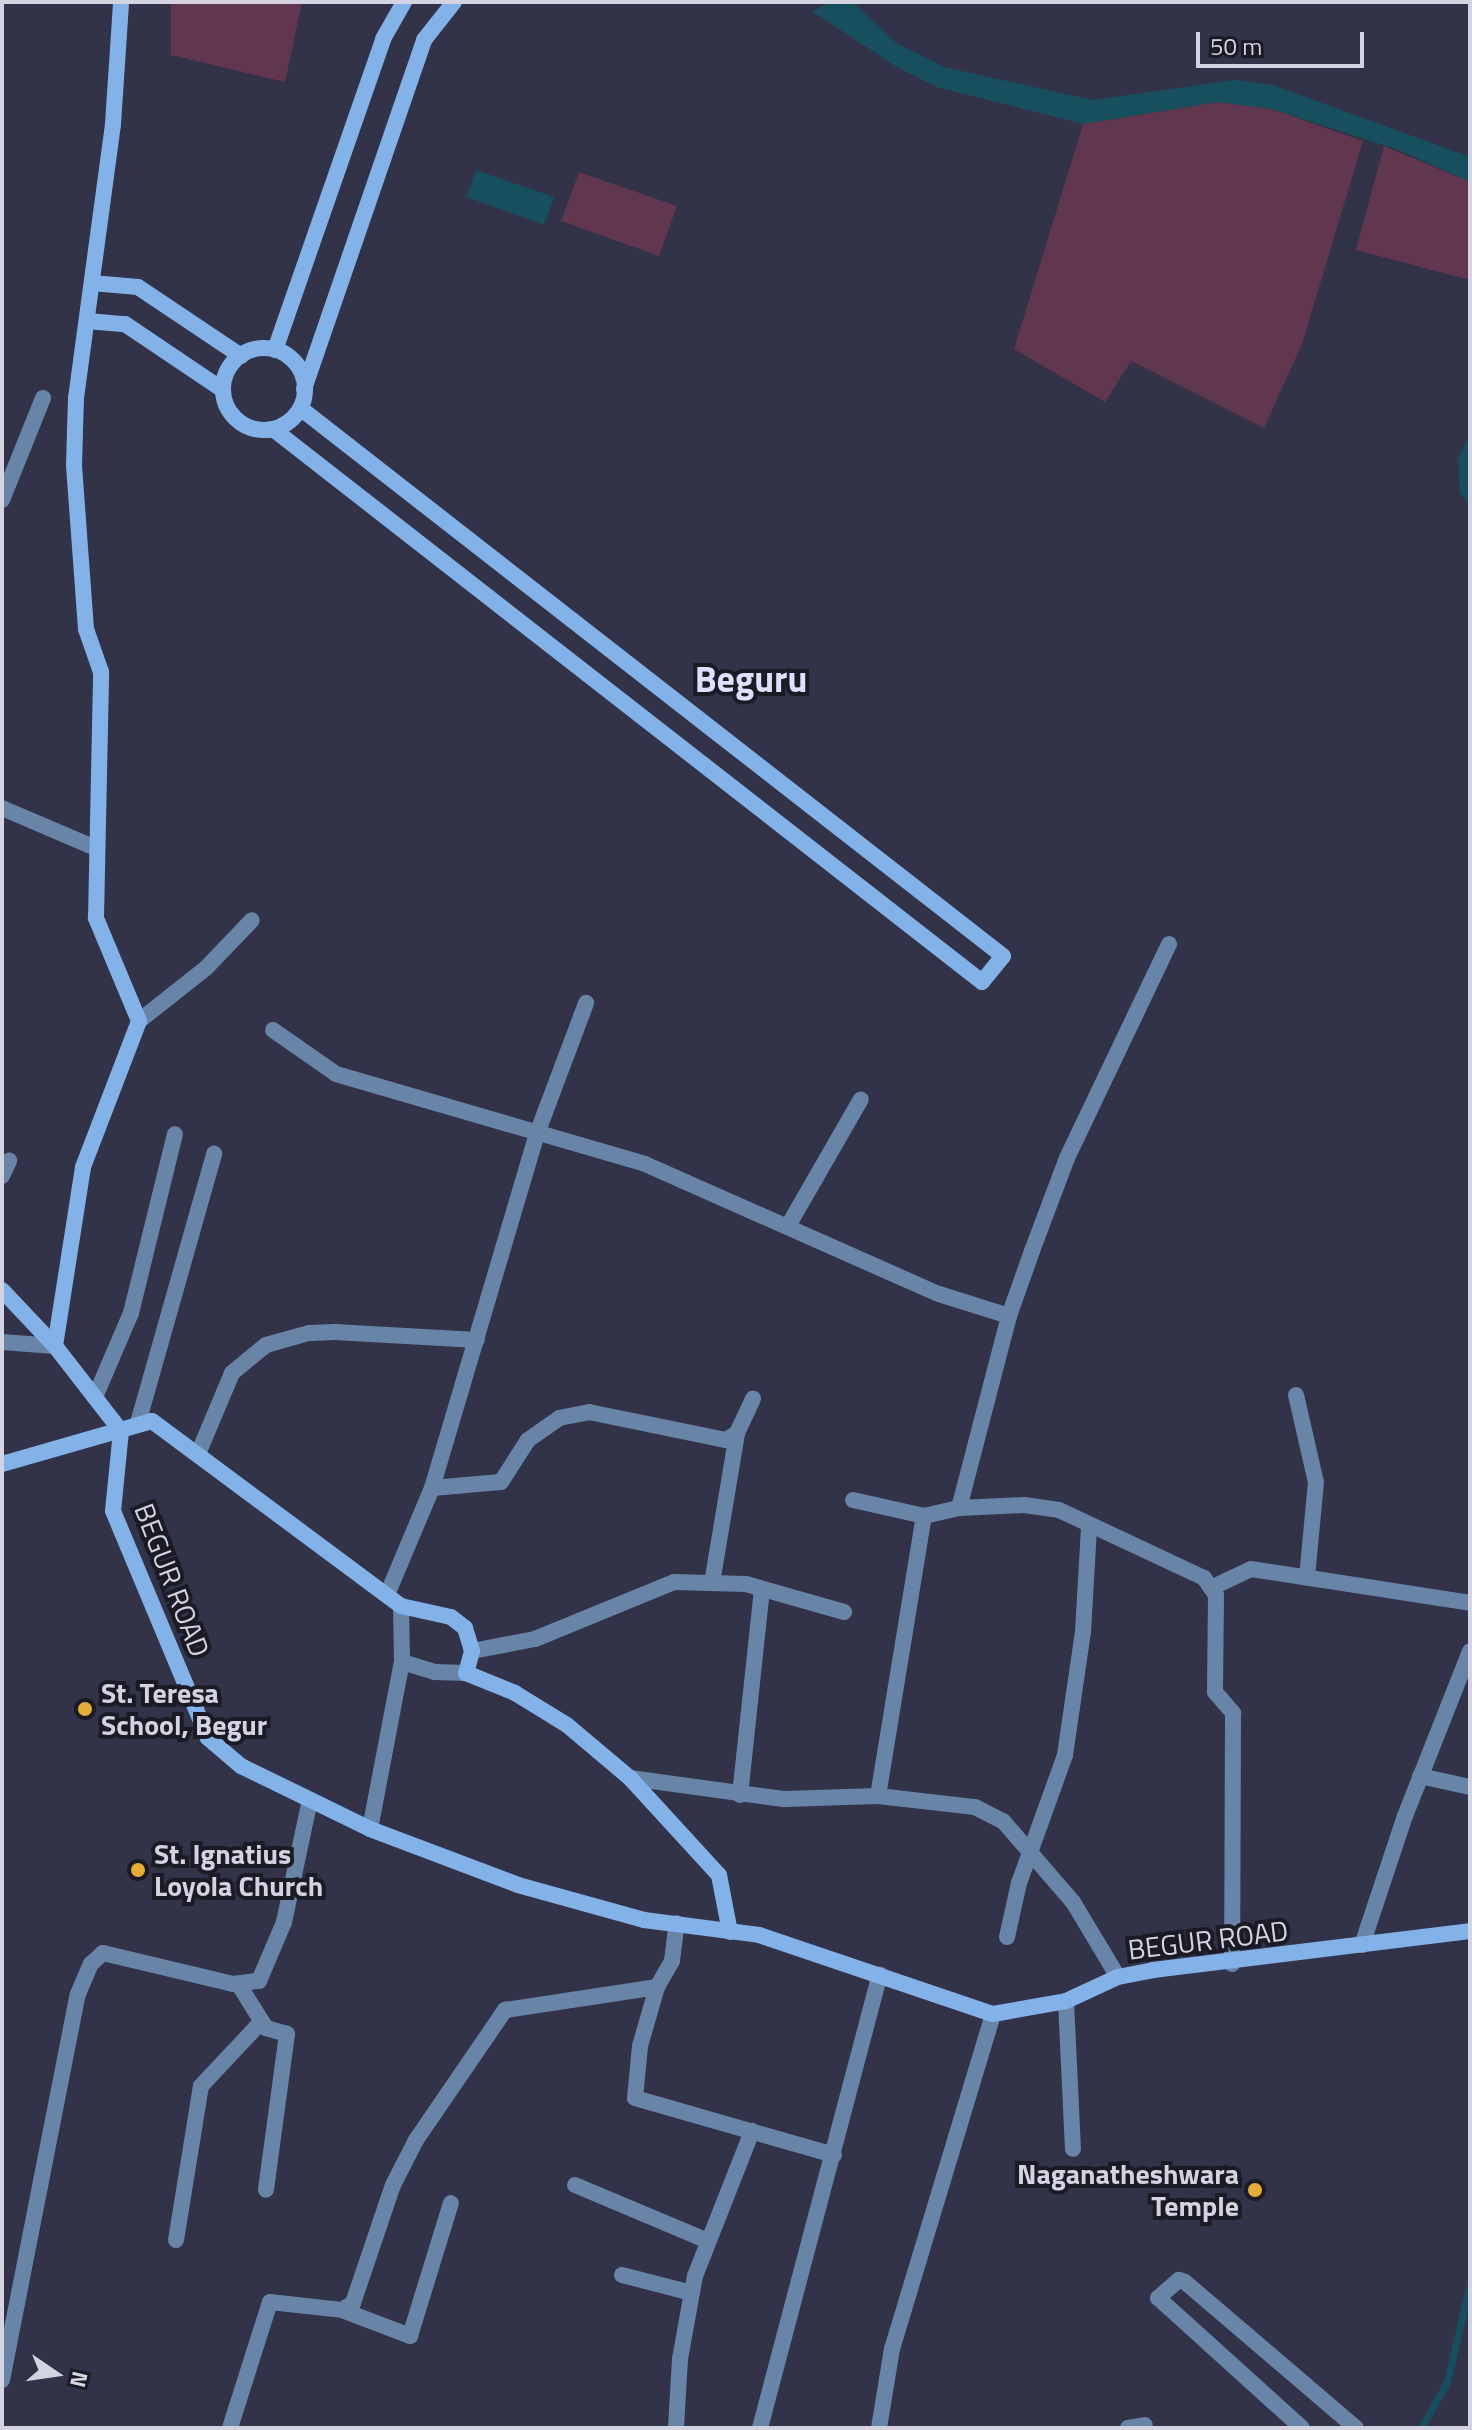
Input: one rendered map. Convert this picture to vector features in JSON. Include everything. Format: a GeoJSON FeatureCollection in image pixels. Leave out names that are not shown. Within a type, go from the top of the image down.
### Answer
{"type":"FeatureCollection","features":[{"type":"Feature","properties":{"kind":"main road"},"geometry":{"type":"LineString","coordinates":[[55,1346],[83,1167],[139,1021],[96,918],[96,848],[102,794],[101,672],[84,617],[74,465],[87,321],[113,124],[121,2]]}},
{"type":"Feature","properties":{"kind":"main road"},"geometry":{"type":"LineString","coordinates":[[275,350],[383,39],[404,2]]}},
{"type":"Feature","properties":{"kind":"main road"},"geometry":{"type":"LineString","coordinates":[[273,429],[300,408],[424,40],[454,2]]}},
{"type":"Feature","properties":{"kind":"main road"},"geometry":{"type":"LineString","coordinates":[[92,283],[138,287],[241,356]]}},
{"type":"Feature","properties":{"kind":"main road"},"geometry":{"type":"LineString","coordinates":[[87,321],[125,324],[223,390],[239,421],[273,429],[982,982],[1003,956],[300,408]]}},
{"type":"Feature","properties":{"kind":"main road"},"geometry":{"type":"LineString","coordinates":[[223,390],[229,368],[241,356],[256,349],[275,350],[296,363],[304,389]]}},
{"type":"Feature","properties":{"kind":"main road"},"geometry":{"type":"LineString","coordinates":[[2,1290],[55,1346],[121,1431]]}},
{"type":"Feature","properties":{"kind":"main road"},"geometry":{"type":"LineString","coordinates":[[2,1464],[152,1421],[401,1606],[451,1617],[465,1628],[472,1651],[466,1673],[515,1693],[567,1725],[630,1778],[719,1875],[730,1932]]}},
{"type":"Feature","properties":{"kind":"main road","name":"BEGUR ROAD"},"geometry":{"type":"LineString","coordinates":[[121,1431],[113,1511],[208,1738],[241,1766],[370,1829],[568,1901],[677,1923],[759,1935],[993,2014],[1066,2001],[1118,1977],[1470,1931]]}},
{"type":"Feature","properties":{"kind":"street"},"geometry":{"type":"LineString","coordinates":[[2,500],[43,398]]}},
{"type":"Feature","properties":{"kind":"street"},"geometry":{"type":"LineString","coordinates":[[2,808],[96,848]]}},
{"type":"Feature","properties":{"kind":"street"},"geometry":{"type":"LineString","coordinates":[[139,1021],[206,968],[252,920]]}},
{"type":"Feature","properties":{"kind":"street"},"geometry":{"type":"LineString","coordinates":[[959,1508],[1009,1316],[1067,1158],[1169,944]]}},
{"type":"Feature","properties":{"kind":"street"},"geometry":{"type":"LineString","coordinates":[[387,1595],[432,1488],[538,1131],[586,1003]]}},
{"type":"Feature","properties":{"kind":"street"},"geometry":{"type":"LineString","coordinates":[[273,1030],[336,1074],[645,1164],[939,1294],[1009,1316]]}},
{"type":"Feature","properties":{"kind":"street"},"geometry":{"type":"LineString","coordinates":[[788,1226],[861,1099]]}},
{"type":"Feature","properties":{"kind":"street"},"geometry":{"type":"LineString","coordinates":[[95,1397],[131,1313],[175,1134]]}},
{"type":"Feature","properties":{"kind":"street"},"geometry":{"type":"LineString","coordinates":[[138,1423],[214,1154]]}},
{"type":"Feature","properties":{"kind":"street"},"geometry":{"type":"LineString","coordinates":[[198,1454],[232,1373],[266,1345],[299,1334],[335,1332],[477,1340]]}},
{"type":"Feature","properties":{"kind":"street"},"geometry":{"type":"LineString","coordinates":[[2,1342],[55,1346]]}},
{"type":"Feature","properties":{"kind":"street"},"geometry":{"type":"LineString","coordinates":[[1296,1395],[1316,1482],[1307,1578]]}},
{"type":"Feature","properties":{"kind":"street"},"geometry":{"type":"LineString","coordinates":[[712,1583],[737,1433],[753,1398]]}},
{"type":"Feature","properties":{"kind":"street"},"geometry":{"type":"LineString","coordinates":[[432,1488],[487,1487],[501,1482],[528,1440],[559,1418],[589,1412],[703,1437],[726,1440],[737,1433]]}},
{"type":"Feature","properties":{"kind":"street"},"geometry":{"type":"LineString","coordinates":[[853,1500],[924,1516],[959,1508],[1043,1506],[1204,1578],[1216,1595],[1215,1692],[1233,1713],[1232,1964]]}},
{"type":"Feature","properties":{"kind":"street"},"geometry":{"type":"LineString","coordinates":[[878,1796],[924,1516]]}},
{"type":"Feature","properties":{"kind":"street"},"geometry":{"type":"LineString","coordinates":[[1007,1937],[1030,1851],[1065,1755],[1083,1632],[1089,1527]]}},
{"type":"Feature","properties":{"kind":"street"},"geometry":{"type":"LineString","coordinates":[[1211,1588],[1251,1569],[1470,1603]]}},
{"type":"Feature","properties":{"kind":"street"},"geometry":{"type":"LineString","coordinates":[[472,1651],[535,1639],[674,1582],[762,1589],[844,1612]]}},
{"type":"Feature","properties":{"kind":"street"},"geometry":{"type":"LineString","coordinates":[[740,1795],[762,1589]]}},
{"type":"Feature","properties":{"kind":"street"},"geometry":{"type":"LineString","coordinates":[[370,1829],[402,1662],[401,1606]]}},
{"type":"Feature","properties":{"kind":"street"},"geometry":{"type":"LineString","coordinates":[[1362,1945],[1420,1776],[1470,1651]]}},
{"type":"Feature","properties":{"kind":"street"},"geometry":{"type":"LineString","coordinates":[[402,1662],[434,1672],[466,1673]]}},
{"type":"Feature","properties":{"kind":"street"},"geometry":{"type":"LineString","coordinates":[[1420,1776],[1470,1787]]}},
{"type":"Feature","properties":{"kind":"street"},"geometry":{"type":"LineString","coordinates":[[630,1778],[740,1795],[878,1796],[975,1807],[1003,1821],[1073,1902],[1118,1977]]}},
{"type":"Feature","properties":{"kind":"street"},"geometry":{"type":"LineString","coordinates":[[2,2380],[78,1994],[91,1964],[103,1953],[239,1985],[259,1981],[284,1922],[310,1800]]}},
{"type":"Feature","properties":{"kind":"street"},"geometry":{"type":"LineString","coordinates":[[677,1923],[672,1961],[657,1987],[640,2046],[635,2098],[834,2155]]}},
{"type":"Feature","properties":{"kind":"street"},"geometry":{"type":"LineString","coordinates":[[760,2428],[880,1975]]}},
{"type":"Feature","properties":{"kind":"street"},"geometry":{"type":"LineString","coordinates":[[239,1985],[261,2022],[287,2034],[266,2190]]}},
{"type":"Feature","properties":{"kind":"street"},"geometry":{"type":"LineString","coordinates":[[342,2310],[353,2303],[393,2185],[416,2140],[505,2010],[657,1987]]}},
{"type":"Feature","properties":{"kind":"street"},"geometry":{"type":"LineString","coordinates":[[1066,2001],[1073,2149]]}},
{"type":"Feature","properties":{"kind":"street"},"geometry":{"type":"LineString","coordinates":[[879,2428],[892,2349],[993,2014]]}},
{"type":"Feature","properties":{"kind":"street"},"geometry":{"type":"LineString","coordinates":[[176,2240],[201,2086],[261,2022]]}},
{"type":"Feature","properties":{"kind":"street"},"geometry":{"type":"LineString","coordinates":[[676,2428],[692,2293],[706,2240],[752,2131]]}},
{"type":"Feature","properties":{"kind":"street"},"geometry":{"type":"LineString","coordinates":[[575,2185],[706,2240]]}},
{"type":"Feature","properties":{"kind":"street"},"geometry":{"type":"LineString","coordinates":[[230,2428],[270,2302],[342,2310],[410,2336],[451,2203]]}},
{"type":"Feature","properties":{"kind":"street"},"geometry":{"type":"LineString","coordinates":[[622,2275],[692,2293]]}},
{"type":"Feature","properties":{"kind":"street"},"geometry":{"type":"LineString","coordinates":[[1302,2428],[1158,2298],[1179,2280],[1185,2282],[1356,2428]]}},
{"type":"Feature","properties":{"kind":"shaded area"},"geometry":{"type":"Polygon","coordinates":[[[171,2],[302,2],[285,82],[171,55],[171,2]]]}},
{"type":"Feature","properties":{"kind":"shaded area"},"geometry":{"type":"Polygon","coordinates":[[[1218,102],[1272,109],[1363,141],[1302,344],[1264,428],[1131,361],[1105,402],[1014,349],[1083,124],[1218,102]]]}},
{"type":"Feature","properties":{"kind":"shaded area"},"geometry":{"type":"Polygon","coordinates":[[[1384,146],[1470,182],[1470,280],[1356,250],[1384,146]]]}},
{"type":"Feature","properties":{"kind":"shaded area"},"geometry":{"type":"Polygon","coordinates":[[[579,172],[677,206],[659,256],[561,221],[579,172]]]}},
{"type":"Feature","properties":{"kind":"water"},"geometry":{"type":"Polygon","coordinates":[[[831,2],[853,2],[896,43],[944,67],[1093,100],[1234,80],[1273,85],[1470,157],[1470,182],[1399,150],[1272,109],[1217,102],[1083,124],[937,87],[898,68],[812,11],[831,2]]]}},
{"type":"Feature","properties":{"kind":"water"},"geometry":{"type":"Polygon","coordinates":[[[476,170],[554,197],[544,225],[466,197],[476,170]]]}},
{"type":"Feature","properties":{"kind":"water"},"geometry":{"type":"Polygon","coordinates":[[[1470,434],[1470,506],[1460,493],[1458,459],[1470,434]]]}},
{"type":"Feature","properties":{"kind":"waterway"},"geometry":{"type":"LineString","coordinates":[[1421,2428],[1447,2382],[1470,2283]]}},
{"type":"Feature","properties":{"kind":"place","name":"St. Teresa School, Begur"},"geometry":{"type":"Point","coordinates":[85,1709]}},
{"type":"Feature","properties":{"kind":"place","name":"St. Ignatius Loyola Church"},"geometry":{"type":"Point","coordinates":[138,1870]}},
{"type":"Feature","properties":{"kind":"place","name":"Naganatheshwara Temple"},"geometry":{"type":"Point","coordinates":[1255,2190]}},
{"type":"Feature","properties":{"kind":"district","name":"Beguru"},"geometry":{"type":"Point","coordinates":[751,679]}}]}
